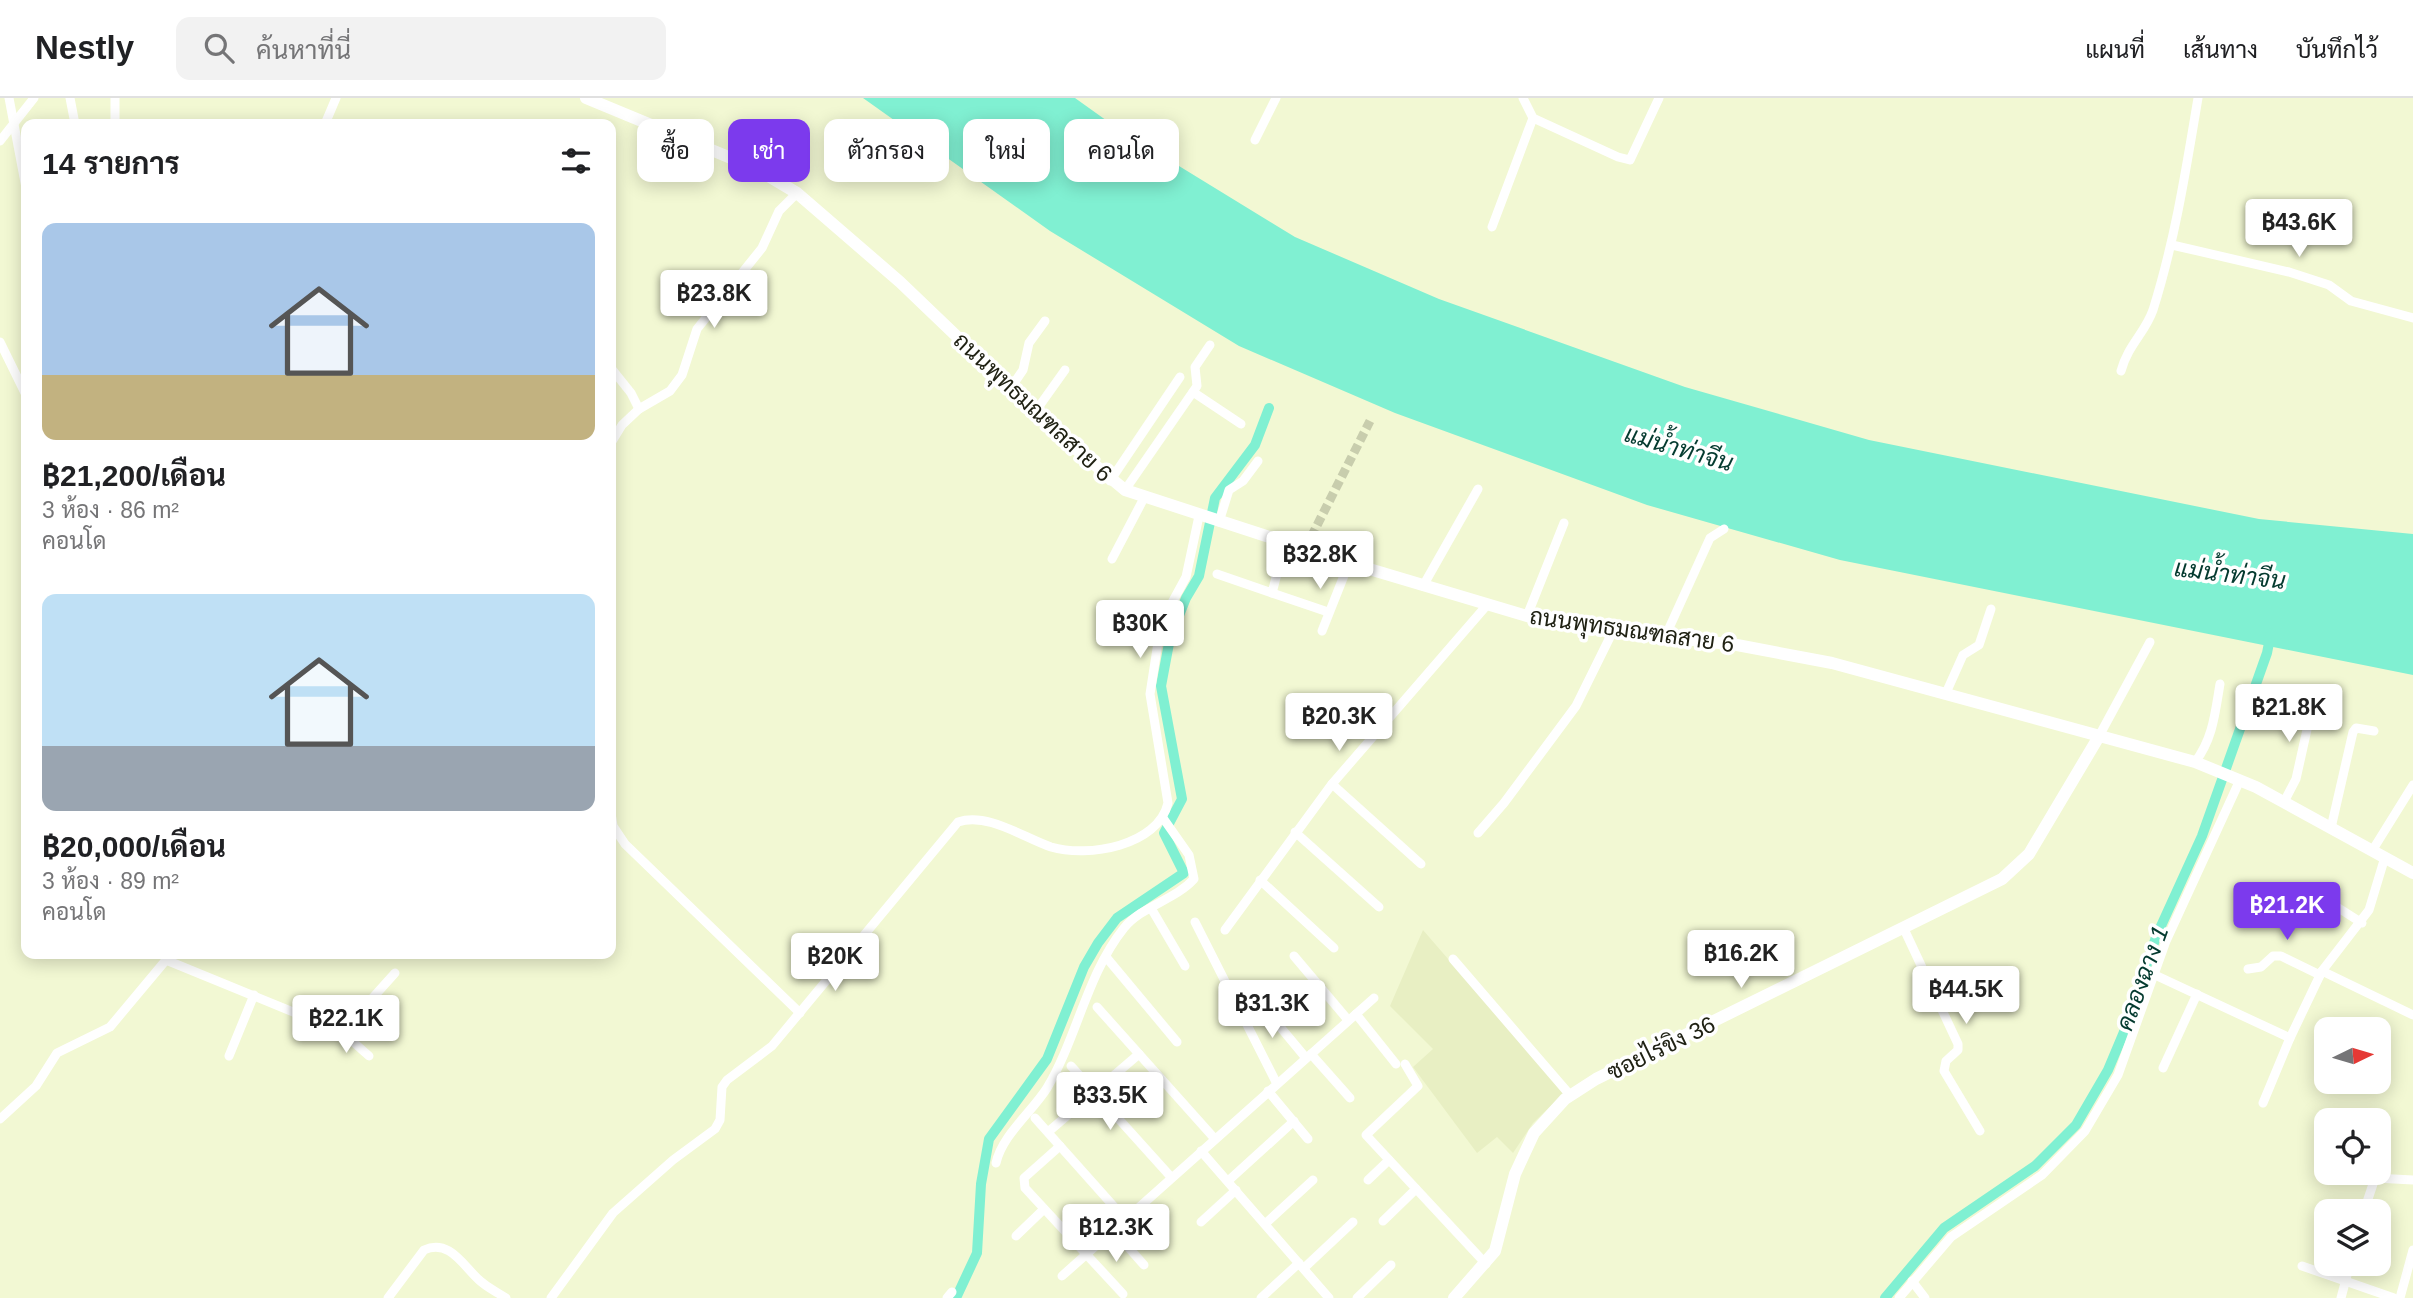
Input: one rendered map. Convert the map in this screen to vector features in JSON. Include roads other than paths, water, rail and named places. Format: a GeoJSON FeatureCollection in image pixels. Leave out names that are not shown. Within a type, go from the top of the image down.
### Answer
{"type":"FeatureCollection","features":[{"type":"Feature","properties":{"kind":"main road","name":"ถนนพุทธมณฑลสาย 6"},"geometry":{"type":"LineString","coordinates":[[586,98],[736,160],[797,193],[900,282],[1110,481],[1125,490],[1285,543],[1527,616],[1613,631],[1737,645],[1832,663],[2098,738],[2195,762],[2239,779],[2413,873]]}},
{"type":"Feature","properties":{"kind":"main road","name":"ซอยไร่ขิง 36"},"geometry":{"type":"LineString","coordinates":[[1454,1298],[1495,1251],[1514,1174],[1528,1143],[1570,1095],[1596,1079],[2002,879],[2029,854],[2098,738]]}},
{"type":"Feature","properties":{"kind":"street"},"geometry":{"type":"LineString","coordinates":[[9,98],[21,164]]}},
{"type":"Feature","properties":{"kind":"street"},"geometry":{"type":"LineString","coordinates":[[0,141],[34,98]]}},
{"type":"Feature","properties":{"kind":"street"},"geometry":{"type":"LineString","coordinates":[[70,98],[74,119]]}},
{"type":"Feature","properties":{"kind":"street"},"geometry":{"type":"LineString","coordinates":[[115,98],[115,119]]}},
{"type":"Feature","properties":{"kind":"street"},"geometry":{"type":"LineString","coordinates":[[327,119],[336,98]]}},
{"type":"Feature","properties":{"kind":"street"},"geometry":{"type":"LineString","coordinates":[[1255,140],[1276,98]]}},
{"type":"Feature","properties":{"kind":"street"},"geometry":{"type":"LineString","coordinates":[[1523,98],[1533,118],[1630,160],[1658,98]]}},
{"type":"Feature","properties":{"kind":"street"},"geometry":{"type":"LineString","coordinates":[[2121,371],[2126,354],[2151,314],[2172,245],[2198,98]]}},
{"type":"Feature","properties":{"kind":"street"},"geometry":{"type":"LineString","coordinates":[[1492,227],[1533,118]]}},
{"type":"Feature","properties":{"kind":"street"},"geometry":{"type":"LineString","coordinates":[[616,435],[622,425],[639,410],[670,391],[682,375],[697,329],[762,248],[779,211],[797,193]]}},
{"type":"Feature","properties":{"kind":"street"},"geometry":{"type":"LineString","coordinates":[[2172,245],[2289,272],[2329,285],[2351,301],[2413,318]]}},
{"type":"Feature","properties":{"kind":"street"},"geometry":{"type":"LineString","coordinates":[[1010,389],[1023,370],[1029,343],[1045,321]]}},
{"type":"Feature","properties":{"kind":"street"},"geometry":{"type":"LineString","coordinates":[[0,342],[21,385]]}},
{"type":"Feature","properties":{"kind":"street"},"geometry":{"type":"LineString","coordinates":[[1125,490],[1193,392],[1198,382],[1195,367],[1210,345]]}},
{"type":"Feature","properties":{"kind":"street"},"geometry":{"type":"LineString","coordinates":[[1035,412],[1065,370]]}},
{"type":"Feature","properties":{"kind":"street"},"geometry":{"type":"LineString","coordinates":[[616,375],[631,393],[639,410]]}},
{"type":"Feature","properties":{"kind":"street"},"geometry":{"type":"LineString","coordinates":[[1110,481],[1180,377]]}},
{"type":"Feature","properties":{"kind":"street"},"geometry":{"type":"LineString","coordinates":[[1193,392],[1241,424]]}},
{"type":"Feature","properties":{"kind":"street"},"geometry":{"type":"LineString","coordinates":[[1219,522],[1229,491],[1243,481],[1258,461]]}},
{"type":"Feature","properties":{"kind":"street"},"geometry":{"type":"LineString","coordinates":[[1423,586],[1478,489]]}},
{"type":"Feature","properties":{"kind":"street"},"geometry":{"type":"LineString","coordinates":[[1112,559],[1144,498]]}},
{"type":"Feature","properties":{"kind":"street"},"geometry":{"type":"LineString","coordinates":[[996,1163],[1005,1141],[1028,1115],[1053,1078],[1106,957],[1125,927],[1194,879],[1194,866],[1165,820],[1167,793],[1150,694],[1161,623],[1186,577],[1199,516]]}},
{"type":"Feature","properties":{"kind":"street"},"geometry":{"type":"LineString","coordinates":[[1527,616],[1564,523]]}},
{"type":"Feature","properties":{"kind":"street"},"geometry":{"type":"LineString","coordinates":[[1665,637],[1710,538],[1724,529]]}},
{"type":"Feature","properties":{"kind":"street"},"geometry":{"type":"LineString","coordinates":[[1272,593],[1285,543]]}},
{"type":"Feature","properties":{"kind":"street"},"geometry":{"type":"LineString","coordinates":[[1322,631],[1349,563]]}},
{"type":"Feature","properties":{"kind":"street"},"geometry":{"type":"LineString","coordinates":[[1217,574],[1328,612]]}},
{"type":"Feature","properties":{"kind":"street"},"geometry":{"type":"LineString","coordinates":[[1225,930],[1332,783],[1487,605]]}},
{"type":"Feature","properties":{"kind":"street"},"geometry":{"type":"LineString","coordinates":[[1945,693],[1963,655],[1979,645],[1991,609]]}},
{"type":"Feature","properties":{"kind":"street"},"geometry":{"type":"LineString","coordinates":[[1478,833],[1504,803],[1576,706],[1613,631]]}},
{"type":"Feature","properties":{"kind":"street"},"geometry":{"type":"LineString","coordinates":[[2098,738],[2150,642]]}},
{"type":"Feature","properties":{"kind":"street"},"geometry":{"type":"LineString","coordinates":[[2195,762],[2209,738],[2220,684]]}},
{"type":"Feature","properties":{"kind":"street"},"geometry":{"type":"LineString","coordinates":[[2282,694],[2295,707],[2308,711],[2310,716],[2296,779],[2284,802]]}},
{"type":"Feature","properties":{"kind":"street"},"geometry":{"type":"LineString","coordinates":[[2331,828],[2353,732],[2356,728],[2374,731]]}},
{"type":"Feature","properties":{"kind":"street"},"geometry":{"type":"LineString","coordinates":[[1899,1298],[1951,1237],[2042,1175],[2085,1131],[2118,1076],[2166,941],[2239,779]]}},
{"type":"Feature","properties":{"kind":"street"},"geometry":{"type":"LineString","coordinates":[[1332,783],[1421,864]]}},
{"type":"Feature","properties":{"kind":"street"},"geometry":{"type":"LineString","coordinates":[[2372,850],[2413,785]]}},
{"type":"Feature","properties":{"kind":"street"},"geometry":{"type":"LineString","coordinates":[[551,1298],[613,1213],[673,1160],[715,1129],[720,1120],[722,1087],[727,1080],[755,1062],[800,1013],[958,822],[969,820],[995,825],[1051,847],[1074,849],[1126,842],[1147,833],[1165,820]]}},
{"type":"Feature","properties":{"kind":"street"},"geometry":{"type":"LineString","coordinates":[[616,830],[625,844],[800,1013]]}},
{"type":"Feature","properties":{"kind":"street"},"geometry":{"type":"LineString","coordinates":[[1295,832],[1379,907]]}},
{"type":"Feature","properties":{"kind":"street"},"geometry":{"type":"LineString","coordinates":[[2263,1103],[2321,973],[2362,923],[2385,858]]}},
{"type":"Feature","properties":{"kind":"street"},"geometry":{"type":"LineString","coordinates":[[1260,880],[1334,948]]}},
{"type":"Feature","properties":{"kind":"street"},"geometry":{"type":"LineString","coordinates":[[2318,895],[2362,923]]}},
{"type":"Feature","properties":{"kind":"street"},"geometry":{"type":"LineString","coordinates":[[1151,908],[1185,966]]}},
{"type":"Feature","properties":{"kind":"street"},"geometry":{"type":"LineString","coordinates":[[1195,922],[1277,1084]]}},
{"type":"Feature","properties":{"kind":"street"},"geometry":{"type":"LineString","coordinates":[[1904,929],[1958,1044],[1958,1050],[1946,1061],[1944,1071],[1980,1131]]}},
{"type":"Feature","properties":{"kind":"street"},"geometry":{"type":"LineString","coordinates":[[1294,956],[1352,1017],[1418,1080],[1418,1086],[1366,1135],[1486,1264]]}},
{"type":"Feature","properties":{"kind":"street"},"geometry":{"type":"LineString","coordinates":[[2248,969],[2261,967],[2273,956],[2281,956],[2413,1015]]}},
{"type":"Feature","properties":{"kind":"street"},"geometry":{"type":"LineString","coordinates":[[1106,957],[1177,1042]]}},
{"type":"Feature","properties":{"kind":"street"},"geometry":{"type":"LineString","coordinates":[[0,1119],[36,1086],[57,1053],[110,1027],[167,959]]}},
{"type":"Feature","properties":{"kind":"street"},"geometry":{"type":"LineString","coordinates":[[173,959],[342,1032],[369,1056]]}},
{"type":"Feature","properties":{"kind":"street"},"geometry":{"type":"LineString","coordinates":[[1453,959],[1570,1095]]}},
{"type":"Feature","properties":{"kind":"street"},"geometry":{"type":"LineString","coordinates":[[342,1032],[395,973]]}},
{"type":"Feature","properties":{"kind":"street"},"geometry":{"type":"LineString","coordinates":[[2155,975],[2290,1038]]}},
{"type":"Feature","properties":{"kind":"street"},"geometry":{"type":"LineString","coordinates":[[229,1056],[254,995]]}},
{"type":"Feature","properties":{"kind":"street"},"geometry":{"type":"LineString","coordinates":[[2163,1068],[2197,995]]}},
{"type":"Feature","properties":{"kind":"street"},"geometry":{"type":"LineString","coordinates":[[1062,1276],[1374,998]]}},
{"type":"Feature","properties":{"kind":"street"},"geometry":{"type":"LineString","coordinates":[[1240,1009],[1252,1002],[1261,1004],[1350,1098]]}},
{"type":"Feature","properties":{"kind":"street"},"geometry":{"type":"LineString","coordinates":[[1097,1007],[1214,1139]]}},
{"type":"Feature","properties":{"kind":"street"},"geometry":{"type":"LineString","coordinates":[[1048,1132],[1139,1054]]}},
{"type":"Feature","properties":{"kind":"street"},"geometry":{"type":"LineString","coordinates":[[1071,1066],[1171,1177]]}},
{"type":"Feature","properties":{"kind":"street"},"geometry":{"type":"LineString","coordinates":[[1268,1091],[1308,1139]]}},
{"type":"Feature","properties":{"kind":"street"},"geometry":{"type":"LineString","coordinates":[[1035,1118],[1125,1219]]}},
{"type":"Feature","properties":{"kind":"street"},"geometry":{"type":"LineString","coordinates":[[1228,1181],[1294,1121]]}},
{"type":"Feature","properties":{"kind":"street"},"geometry":{"type":"LineString","coordinates":[[1060,1146],[1022,1183],[1123,1294]]}},
{"type":"Feature","properties":{"kind":"street"},"geometry":{"type":"LineString","coordinates":[[1201,1151],[1329,1298]]}},
{"type":"Feature","properties":{"kind":"street"},"geometry":{"type":"LineString","coordinates":[[1368,1180],[1389,1160]]}},
{"type":"Feature","properties":{"kind":"street"},"geometry":{"type":"LineString","coordinates":[[2368,1199],[2375,1178],[2413,1180]]}},
{"type":"Feature","properties":{"kind":"street"},"geometry":{"type":"LineString","coordinates":[[1265,1224],[1312,1180]]}},
{"type":"Feature","properties":{"kind":"street"},"geometry":{"type":"LineString","coordinates":[[1201,1222],[1236,1189]]}},
{"type":"Feature","properties":{"kind":"street"},"geometry":{"type":"LineString","coordinates":[[1383,1221],[1416,1189]]}},
{"type":"Feature","properties":{"kind":"street"},"geometry":{"type":"LineString","coordinates":[[1016,1236],[1044,1209]]}},
{"type":"Feature","properties":{"kind":"street"},"geometry":{"type":"LineString","coordinates":[[1261,1298],[1353,1222]]}},
{"type":"Feature","properties":{"kind":"street"},"geometry":{"type":"LineString","coordinates":[[1113,1230],[1144,1265]]}},
{"type":"Feature","properties":{"kind":"street"},"geometry":{"type":"LineString","coordinates":[[388,1298],[424,1250],[440,1246],[449,1249],[480,1282],[506,1298]]}},
{"type":"Feature","properties":{"kind":"street"},"geometry":{"type":"LineString","coordinates":[[2400,1298],[2413,1250]]}},
{"type":"Feature","properties":{"kind":"street"},"geometry":{"type":"LineString","coordinates":[[1357,1298],[1391,1265]]}},
{"type":"Feature","properties":{"kind":"street"},"geometry":{"type":"LineString","coordinates":[[2302,1266],[2394,1298]]}},
{"type":"Feature","properties":{"kind":"street"},"geometry":{"type":"LineString","coordinates":[[2341,1298],[2347,1276]]}},
{"type":"Feature","properties":{"kind":"street"},"geometry":{"type":"LineString","coordinates":[[1912,1281],[1924,1298]]}},
{"type":"Feature","properties":{"kind":"water","name":"แม่น้ำท่าจีน"},"geometry":{"type":"Polygon","coordinates":[[[863,98],[1075,98],[1104,119],[1064,119],[1064,182],[1179,182],[1179,166],[1295,237],[1439,299],[1685,387],[1869,440],[2259,519],[2413,534],[2413,675],[1840,560],[1647,505],[1395,413],[1239,346],[1050,231],[981,182],[1050,182],[1050,119],[963,119],[963,169],[949,159],[949,119],[893,119],[863,98]]]}},
{"type":"Feature","properties":{"kind":"waterway"},"geometry":{"type":"LineString","coordinates":[[956,1298],[977,1253],[981,1184],[989,1139],[1047,1059],[1084,967],[1098,943],[1117,918],[1184,873],[1164,833],[1182,799],[1161,686],[1170,638],[1186,598],[1199,576],[1215,498],[1255,445],[1269,408]]}},
{"type":"Feature","properties":{"kind":"waterway","name":"คลองฉาง 1"},"geometry":{"type":"LineString","coordinates":[[1885,1298],[1944,1228],[2035,1166],[2076,1125],[2108,1070],[2124,1032],[2156,937],[2202,836],[2267,653],[2271,633]]}},
{"type":"Feature","properties":{"kind":"tunnel"},"geometry":{"type":"LineString","coordinates":[[1305,549],[1370,421]]}}]}
